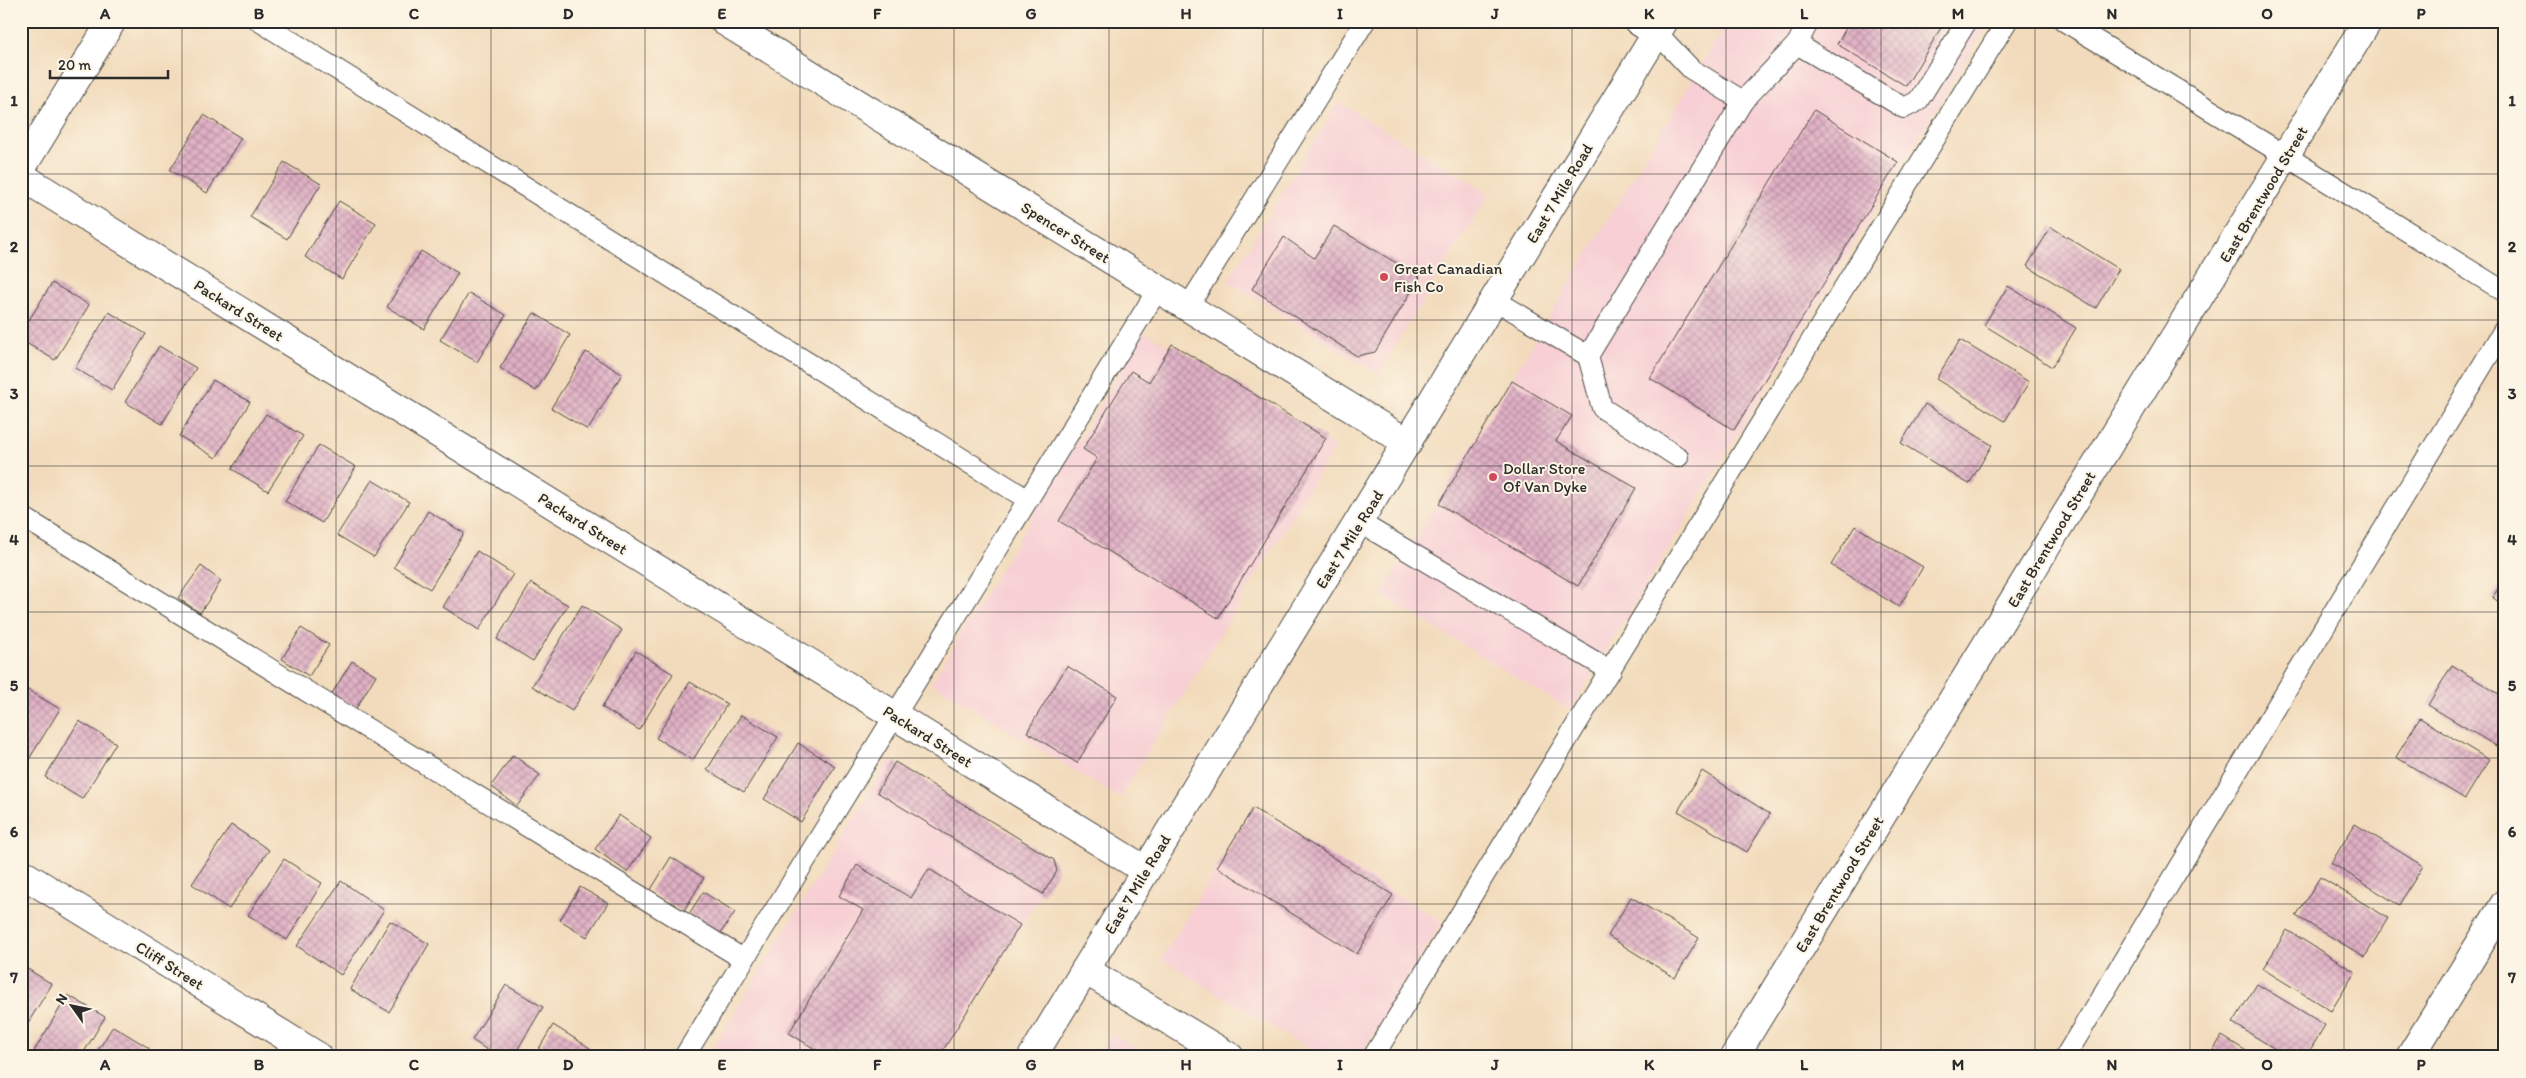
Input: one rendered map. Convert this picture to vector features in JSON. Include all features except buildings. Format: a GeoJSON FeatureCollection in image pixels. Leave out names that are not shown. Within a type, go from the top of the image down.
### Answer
{"type":"FeatureCollection","features":[{"type":"Feature","properties":{"kind":"street"},"geometry":{"type":"LineString","coordinates":[[21,170],[112,21]]}},
{"type":"Feature","properties":{"kind":"street","name":"Spencer Street"},"geometry":{"type":"LineString","coordinates":[[724,21],[1408,443]]}},
{"type":"Feature","properties":{"kind":"street","name":"East Brentwood Street"},"geometry":{"type":"LineString","coordinates":[[1734,1057],[2368,21]]}},
{"type":"Feature","properties":{"kind":"street","name":"East 7 Mile Road"},"geometry":{"type":"LineString","coordinates":[[1032,1057],[1408,443],[1494,300],[1653,25]]}},
{"type":"Feature","properties":{"kind":"street","name":"Packard Street"},"geometry":{"type":"LineString","coordinates":[[21,176],[1145,870]]}},
{"type":"Feature","properties":{"kind":"street","name":"Cliff Street"},"geometry":{"type":"LineString","coordinates":[[21,873],[319,1057]]}},
{"type":"Feature","properties":{"kind":"street"},"geometry":{"type":"LineString","coordinates":[[2410,1057],[2505,902]]}},
{"type":"Feature","properties":{"kind":"street"},"geometry":{"type":"LineString","coordinates":[[1085,970],[1230,1057]]}},
{"type":"Feature","properties":{"kind":"lane"},"geometry":{"type":"LineString","coordinates":[[259,21],[1027,500]]}},
{"type":"Feature","properties":{"kind":"lane"},"geometry":{"type":"LineString","coordinates":[[1188,307],[1365,21]]}},
{"type":"Feature","properties":{"kind":"lane"},"geometry":{"type":"LineString","coordinates":[[1588,356],[1743,101],[1797,44],[1809,21]]}},
{"type":"Feature","properties":{"kind":"lane"},"geometry":{"type":"LineString","coordinates":[[1797,44],[1904,108],[1918,101],[1967,21]]}},
{"type":"Feature","properties":{"kind":"lane"},"geometry":{"type":"LineString","coordinates":[[1373,1057],[2007,21]]}},
{"type":"Feature","properties":{"kind":"lane"},"geometry":{"type":"LineString","coordinates":[[2064,21],[2505,292]]}},
{"type":"Feature","properties":{"kind":"lane"},"geometry":{"type":"LineString","coordinates":[[1653,25],[1691,69],[1743,101]]}},
{"type":"Feature","properties":{"kind":"lane"},"geometry":{"type":"LineString","coordinates":[[684,1057],[893,714],[1158,288]]}},
{"type":"Feature","properties":{"kind":"lane"},"geometry":{"type":"LineString","coordinates":[[1494,300],[1588,356],[1602,408],[1678,457]]}},
{"type":"Feature","properties":{"kind":"lane"},"geometry":{"type":"LineString","coordinates":[[2065,1057],[2505,328]]}},
{"type":"Feature","properties":{"kind":"lane"},"geometry":{"type":"LineString","coordinates":[[21,516],[743,959]]}},
{"type":"Feature","properties":{"kind":"lane"},"geometry":{"type":"LineString","coordinates":[[1359,522],[1610,671]]}},
{"type":"Feature","properties":{"kind":"shaded area"},"geometry":{"type":"Polygon","coordinates":[[[1728,21],[1990,21],[1570,710],[1381,595],[1728,21]]]}},
{"type":"Feature","properties":{"kind":"shaded area"},"geometry":{"type":"Polygon","coordinates":[[[1339,102],[1489,194],[1378,374],[1228,281],[1339,102]]]}},
{"type":"Feature","properties":{"kind":"shaded area"},"geometry":{"type":"Polygon","coordinates":[[[1145,332],[1335,447],[1120,798],[931,683],[1145,332]]]}},
{"type":"Feature","properties":{"kind":"shaded area"},"geometry":{"type":"Polygon","coordinates":[[[889,760],[1059,865],[942,1057],[708,1057],[889,760]]]}},
{"type":"Feature","properties":{"kind":"shaded area"},"geometry":{"type":"Polygon","coordinates":[[[1253,807],[1442,922],[1360,1057],[1322,1057],[1161,959],[1253,807]]]}},
{"type":"Feature","properties":{"kind":"shaded area"},"geometry":{"type":"Polygon","coordinates":[[[1112,1033],[1150,1057],[1097,1057],[1112,1033]]]}},
{"type":"Feature","properties":{"kind":"place","name":"Great Canadian Fish Co"},"geometry":{"type":"Point","coordinates":[1384,277]}},
{"type":"Feature","properties":{"kind":"place","name":"Dollar Store Of Van Dyke"},"geometry":{"type":"Point","coordinates":[1493,477]}}]}
